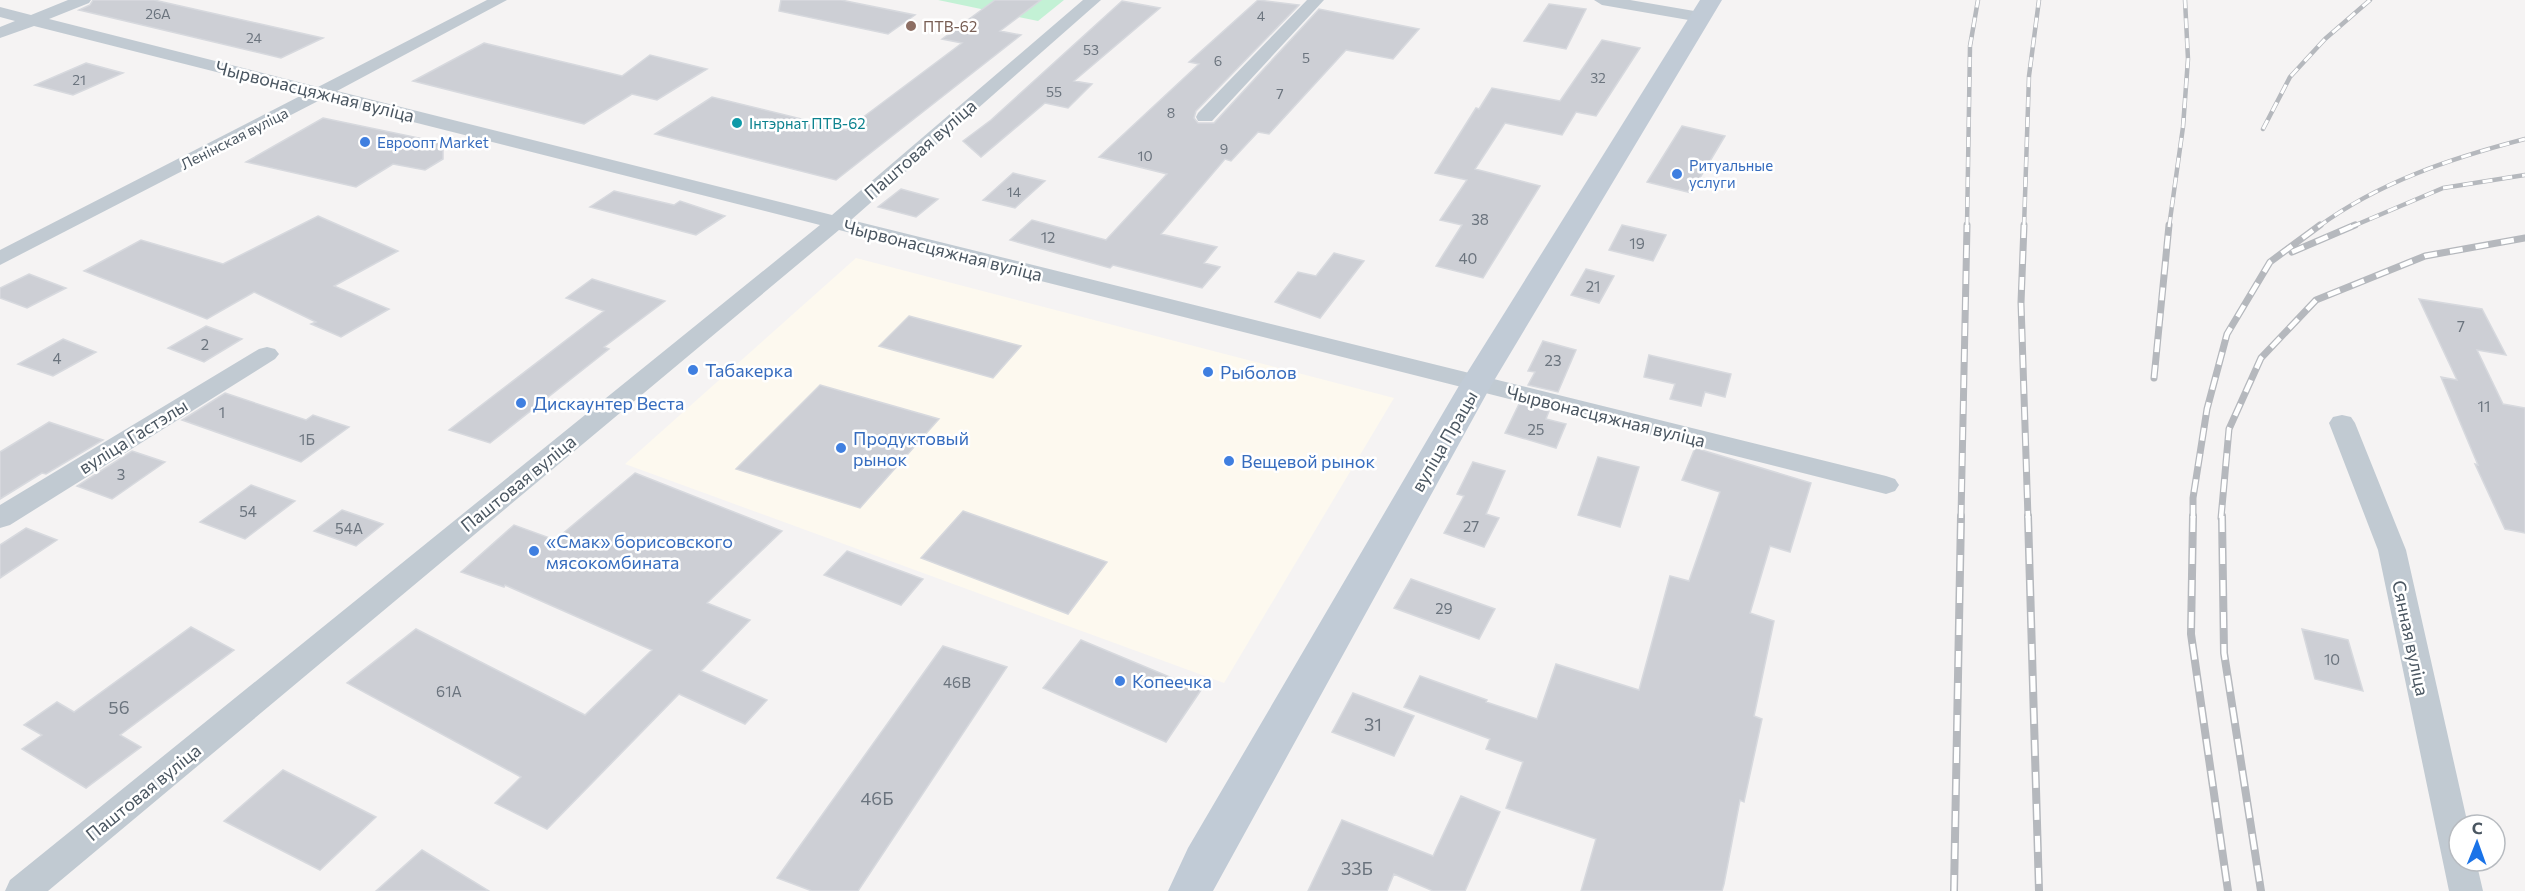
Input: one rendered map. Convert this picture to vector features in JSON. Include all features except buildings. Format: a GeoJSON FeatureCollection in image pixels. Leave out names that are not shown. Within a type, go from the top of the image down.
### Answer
{"type":"FeatureCollection","features":[{"type":"Feature","properties":{"kind":"main road","name":"вуліца Працы"},"geometry":{"type":"LineString","coordinates":[[1191,891],[1204,862],[1476,384],[1706,9]]}},
{"type":"Feature","properties":{"kind":"street"},"geometry":{"type":"LineString","coordinates":[[0,33],[83,0]]}},
{"type":"Feature","properties":{"kind":"street","name":"Ленінская вуліца"},"geometry":{"type":"LineString","coordinates":[[0,259],[499,0]]}},
{"type":"Feature","properties":{"kind":"street","name":"Паштовая вуліца"},"geometry":{"type":"LineString","coordinates":[[22,891],[835,223],[1092,0]]}},
{"type":"Feature","properties":{"kind":"street"},"geometry":{"type":"LineString","coordinates":[[1205,117],[1316,0]]}},
{"type":"Feature","properties":{"kind":"street"},"geometry":{"type":"LineString","coordinates":[[1602,0],[1706,9]]}},
{"type":"Feature","properties":{"kind":"street","name":"Чырвонасцяжная вуліца"},"geometry":{"type":"LineString","coordinates":[[0,12],[1886,485]]}},
{"type":"Feature","properties":{"kind":"street","name":"вуліца Гастэлы"},"geometry":{"type":"LineString","coordinates":[[0,518],[267,354]]}},
{"type":"Feature","properties":{"kind":"street","name":"Сянная вуліца"},"geometry":{"type":"LineString","coordinates":[[2342,423],[2392,549],[2449,813]]}},
{"type":"Feature","properties":{"kind":"street","name":"Сянная вуліца"},"geometry":{"type":"LineString","coordinates":[[2462,873],[2466,891]]}},
{"type":"Feature","properties":{"kind":"shaded area"},"geometry":{"type":"Polygon","coordinates":[[[856,258],[1394,398],[1224,683],[625,464],[856,258]]]}},
{"type":"Feature","properties":{"kind":"green space"},"geometry":{"type":"Polygon","coordinates":[[[938,0],[1064,0],[1038,21],[938,0]]]}},
{"type":"Feature","properties":{"kind":"railway"},"geometry":{"type":"LineString","coordinates":[[1967,227],[1970,46],[1978,0]]}},
{"type":"Feature","properties":{"kind":"railway"},"geometry":{"type":"LineString","coordinates":[[2024,227],[2029,76],[2039,0]]}},
{"type":"Feature","properties":{"kind":"railway"},"geometry":{"type":"LineString","coordinates":[[2169,227],[2183,127],[2188,59],[2185,0]]}},
{"type":"Feature","properties":{"kind":"railway"},"geometry":{"type":"LineString","coordinates":[[2263,129],[2290,77],[2325,39],[2370,0]]}},
{"type":"Feature","properties":{"kind":"railway"},"geometry":{"type":"LineString","coordinates":[[2318,227],[2341,211],[2391,184],[2470,154],[2525,139]]}},
{"type":"Feature","properties":{"kind":"railway"},"geometry":{"type":"LineString","coordinates":[[2351,227],[2443,188],[2525,175]]}},
{"type":"Feature","properties":{"kind":"railway"},"geometry":{"type":"LineString","coordinates":[[1961,518],[1967,225]]}},
{"type":"Feature","properties":{"kind":"railway"},"geometry":{"type":"LineString","coordinates":[[2024,225],[2021,303],[2028,518]]}},
{"type":"Feature","properties":{"kind":"railway"},"geometry":{"type":"LineString","coordinates":[[2154,378],[2169,225]]}},
{"type":"Feature","properties":{"kind":"railway"},"geometry":{"type":"LineString","coordinates":[[2193,516],[2193,498],[2207,409],[2227,334],[2270,262],[2320,225]]}},
{"type":"Feature","properties":{"kind":"railway"},"geometry":{"type":"LineString","coordinates":[[2292,252],[2355,225]]}},
{"type":"Feature","properties":{"kind":"railway"},"geometry":{"type":"LineString","coordinates":[[2221,518],[2229,429],[2261,358],[2316,300],[2425,256],[2525,238]]}},
{"type":"Feature","properties":{"kind":"railway"},"geometry":{"type":"LineString","coordinates":[[1954,891],[1961,516]]}},
{"type":"Feature","properties":{"kind":"railway"},"geometry":{"type":"LineString","coordinates":[[2028,516],[2039,891]]}},
{"type":"Feature","properties":{"kind":"railway"},"geometry":{"type":"LineString","coordinates":[[2193,516],[2191,634],[2228,891]]}},
{"type":"Feature","properties":{"kind":"railway"},"geometry":{"type":"LineString","coordinates":[[2222,516],[2224,653],[2261,891]]}},
{"type":"Feature","properties":{"kind":"place","name":"ПТВ-62"},"geometry":{"type":"Point","coordinates":[911,26]}},
{"type":"Feature","properties":{"kind":"place","name":"Інтэрнат ПТВ-62"},"geometry":{"type":"Point","coordinates":[737,123]}},
{"type":"Feature","properties":{"kind":"place","name":"Евроопт Market"},"geometry":{"type":"Point","coordinates":[365,142]}},
{"type":"Feature","properties":{"kind":"place","name":"Ритуальные услуги"},"geometry":{"type":"Point","coordinates":[1677,174]}},
{"type":"Feature","properties":{"kind":"place","name":"Табакерка"},"geometry":{"type":"Point","coordinates":[693,370]}},
{"type":"Feature","properties":{"kind":"place","name":"Рыболов"},"geometry":{"type":"Point","coordinates":[1208,372]}},
{"type":"Feature","properties":{"kind":"place","name":"Дискаунтер Веста"},"geometry":{"type":"Point","coordinates":[521,403]}},
{"type":"Feature","properties":{"kind":"place","name":"Продуктовый рынок"},"geometry":{"type":"Point","coordinates":[841,448]}},
{"type":"Feature","properties":{"kind":"place","name":"Вещевой рынок"},"geometry":{"type":"Point","coordinates":[1229,461]}},
{"type":"Feature","properties":{"kind":"place","name":"«Смак» борисовского мясокомбината"},"geometry":{"type":"Point","coordinates":[534,551]}},
{"type":"Feature","properties":{"kind":"place","name":"Копеечка"},"geometry":{"type":"Point","coordinates":[1120,681]}}]}
